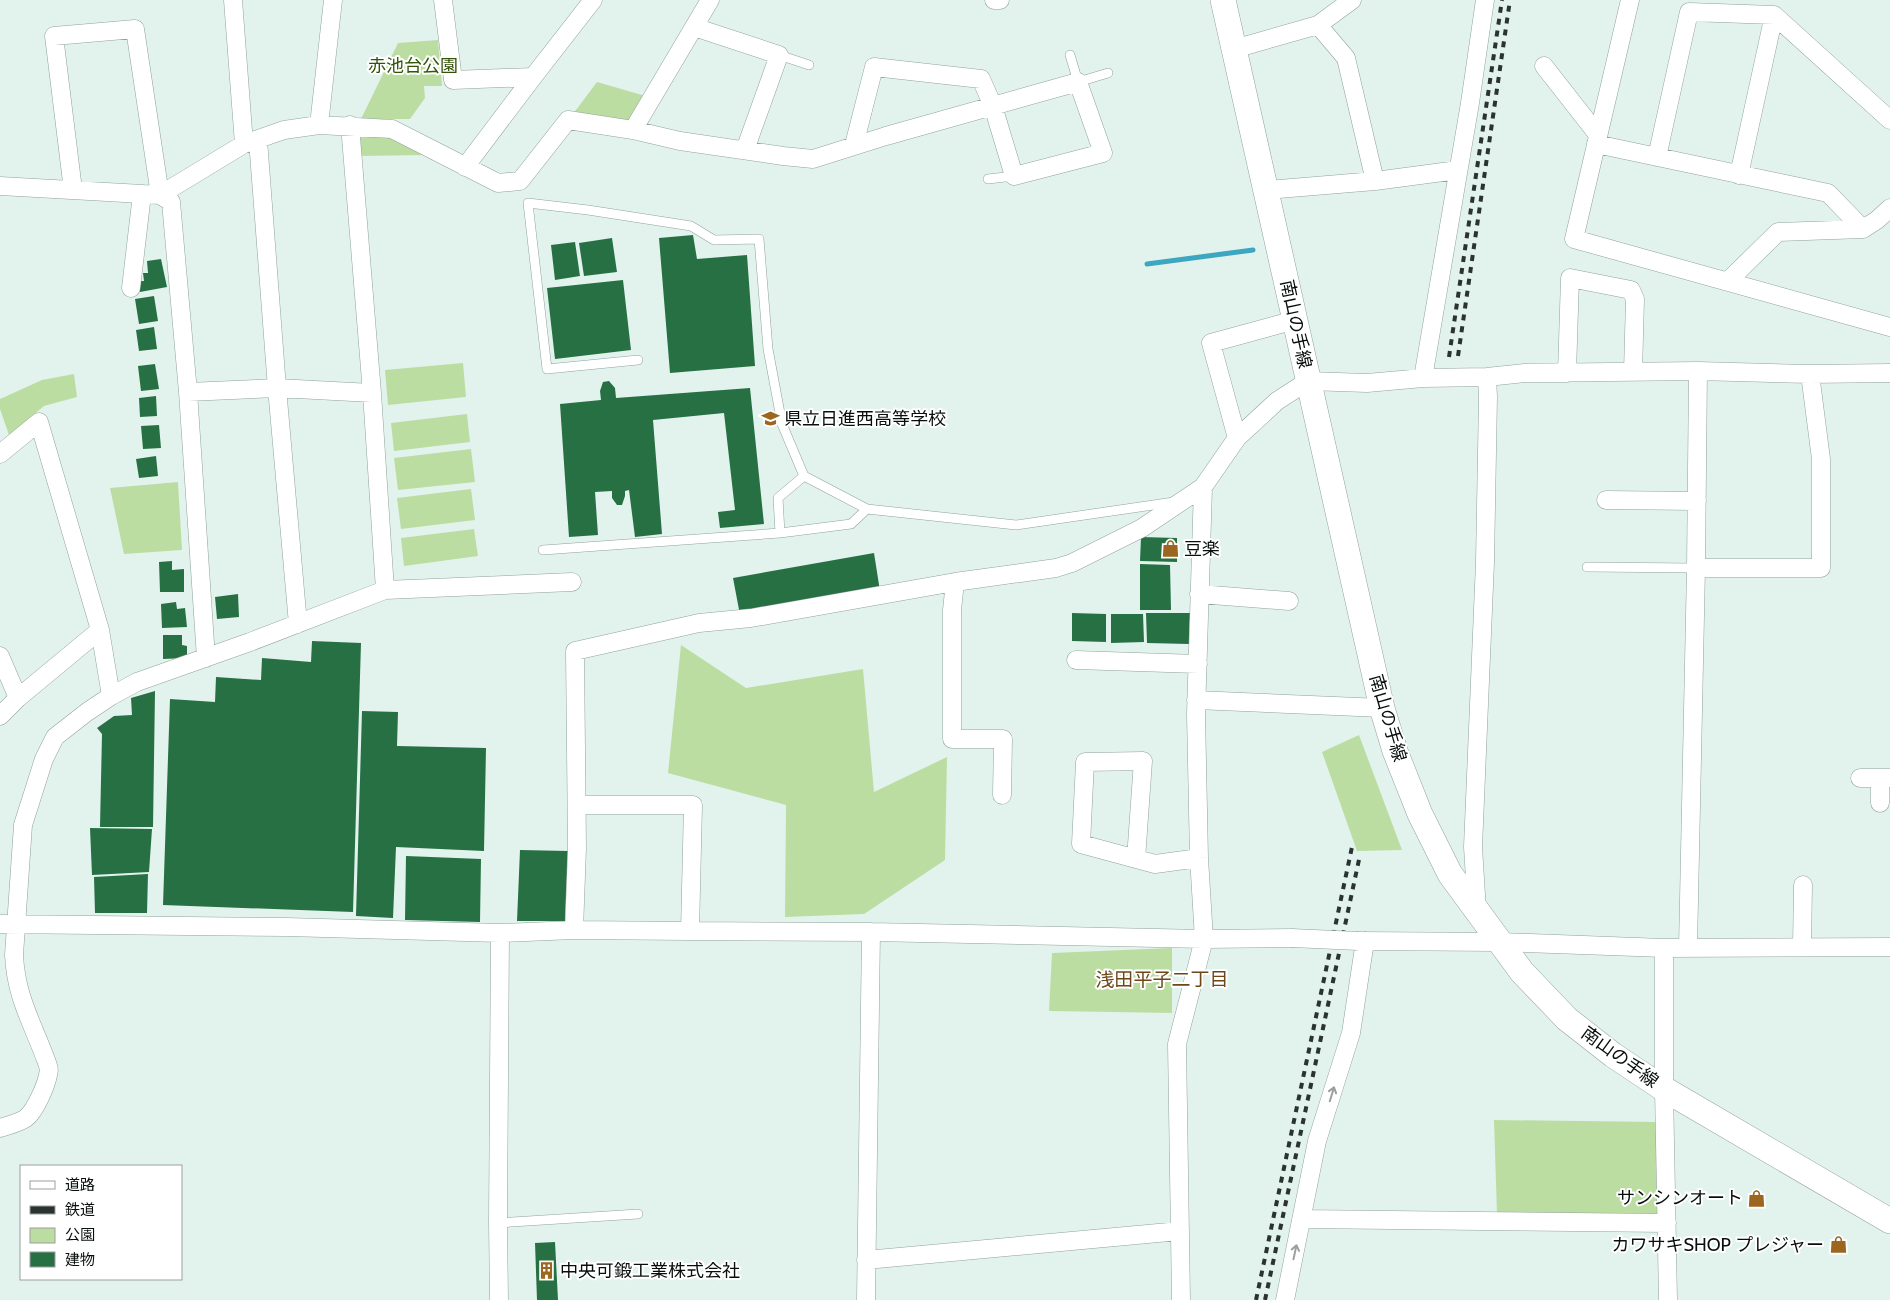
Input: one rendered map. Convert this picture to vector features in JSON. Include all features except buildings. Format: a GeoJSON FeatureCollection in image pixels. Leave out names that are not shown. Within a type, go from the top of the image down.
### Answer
{"type":"FeatureCollection","features":[{"type":"Feature","properties":{"kind":"street"},"geometry":{"type":"LineString","coordinates":[[233,0],[251,142],[277,388],[298,624]]}},
{"type":"Feature","properties":{"kind":"street"},"geometry":{"type":"LineString","coordinates":[[319,124],[333,0]]}},
{"type":"Feature","properties":{"kind":"street"},"geometry":{"type":"LineString","coordinates":[[443,0],[453,80],[533,77]]}},
{"type":"Feature","properties":{"kind":"street"},"geometry":{"type":"LineString","coordinates":[[465,167],[593,0]]}},
{"type":"Feature","properties":{"kind":"street"},"geometry":{"type":"LineString","coordinates":[[633,130],[710,0]]}},
{"type":"Feature","properties":{"kind":"street"},"geometry":{"type":"LineString","coordinates":[[994,0],[1000,0]]}},
{"type":"Feature","properties":{"kind":"street","name":"南山の手線"},"geometry":{"type":"LineString","coordinates":[[1223,0],[1382,708],[1395,751],[1420,814],[1450,874],[1522,972],[1567,1019],[1613,1055],[1664,1089],[1890,1221]]}},
{"type":"Feature","properties":{"kind":"street"},"geometry":{"type":"LineString","coordinates":[[1234,49],[1318,25],[1352,0]]}},
{"type":"Feature","properties":{"kind":"street"},"geometry":{"type":"LineString","coordinates":[[1423,378],[1485,0]]}},
{"type":"Feature","properties":{"kind":"street"},"geometry":{"type":"LineString","coordinates":[[1630,0],[1574,238],[1890,326]]}},
{"type":"Feature","properties":{"kind":"street"},"geometry":{"type":"LineString","coordinates":[[1658,157],[1689,12],[1774,15],[1890,120]]}},
{"type":"Feature","properties":{"kind":"street"},"geometry":{"type":"LineString","coordinates":[[1739,175],[1774,15]]}},
{"type":"Feature","properties":{"kind":"street"},"geometry":{"type":"LineString","coordinates":[[1318,25],[1346,58],[1375,181]]}},
{"type":"Feature","properties":{"kind":"street"},"geometry":{"type":"LineString","coordinates":[[694,27],[779,55],[744,150]]}},
{"type":"Feature","properties":{"kind":"street"},"geometry":{"type":"LineString","coordinates":[[73,190],[54,36],[135,30],[160,194],[171,202],[188,392],[206,658]]}},
{"type":"Feature","properties":{"kind":"street"},"geometry":{"type":"LineString","coordinates":[[1544,66],[1597,140],[1658,157],[1828,193],[1863,229]]}},
{"type":"Feature","properties":{"kind":"street"},"geometry":{"type":"LineString","coordinates":[[0,186],[160,194],[251,142],[284,130],[319,124],[392,129],[498,183],[520,182],[568,120],[633,130],[680,141],[813,159],[854,145],[993,106],[1078,82],[1103,153],[1014,176],[993,106],[981,79],[874,67],[854,145]]}},
{"type":"Feature","properties":{"kind":"street"},"geometry":{"type":"LineString","coordinates":[[350,125],[372,393],[385,590]]}},
{"type":"Feature","properties":{"kind":"street"},"geometry":{"type":"LineString","coordinates":[[1266,190],[1375,181],[1458,170]]}},
{"type":"Feature","properties":{"kind":"street"},"geometry":{"type":"LineString","coordinates":[[131,288],[142,194]]}},
{"type":"Feature","properties":{"kind":"street"},"geometry":{"type":"LineString","coordinates":[[1728,281],[1778,232],[1863,229],[1890,208]]}},
{"type":"Feature","properties":{"kind":"street"},"geometry":{"type":"LineString","coordinates":[[1567,372],[1570,278],[1630,290],[1636,299],[1633,372]]}},
{"type":"Feature","properties":{"kind":"street"},"geometry":{"type":"LineString","coordinates":[[1237,438],[1211,343],[1295,320]]}},
{"type":"Feature","properties":{"kind":"street"},"geometry":{"type":"LineString","coordinates":[[1688,948],[1698,371]]}},
{"type":"Feature","properties":{"kind":"street"},"geometry":{"type":"LineString","coordinates":[[574,930],[577,806],[575,651],[699,623],[751,618],[955,582],[1056,568],[1072,563],[1142,528],[1203,487],[1237,438],[1277,401],[1308,381],[1367,383],[1423,378],[1487,377],[1525,373],[1567,372],[1890,373]]}},
{"type":"Feature","properties":{"kind":"street"},"geometry":{"type":"LineString","coordinates":[[1696,568],[1821,568],[1820,459],[1810,374]]}},
{"type":"Feature","properties":{"kind":"street"},"geometry":{"type":"LineString","coordinates":[[1477,911],[1473,847],[1485,562],[1487,377]]}},
{"type":"Feature","properties":{"kind":"street"},"geometry":{"type":"LineString","coordinates":[[188,392],[277,388],[372,393]]}},
{"type":"Feature","properties":{"kind":"street"},"geometry":{"type":"LineString","coordinates":[[0,454],[39,422],[100,630],[111,696]]}},
{"type":"Feature","properties":{"kind":"street"},"geometry":{"type":"LineString","coordinates":[[1181,1300],[1177,1044],[1204,939],[1199,858],[1196,700],[1203,487]]}},
{"type":"Feature","properties":{"kind":"street"},"geometry":{"type":"LineString","coordinates":[[1606,500],[1697,500]]}},
{"type":"Feature","properties":{"kind":"street"},"geometry":{"type":"LineString","coordinates":[[0,1128],[27,1117],[34,1109],[48,1075],[46,1060],[21,1001],[8,925],[22,825],[44,759],[55,737],[111,696],[137,682],[298,624],[385,590],[572,582]]}},
{"type":"Feature","properties":{"kind":"street"},"geometry":{"type":"LineString","coordinates":[[955,582],[952,610],[952,739],[1003,739],[1002,795]]}},
{"type":"Feature","properties":{"kind":"street"},"geometry":{"type":"LineString","coordinates":[[1199,594],[1289,600]]}},
{"type":"Feature","properties":{"kind":"street"},"geometry":{"type":"LineString","coordinates":[[0,716],[18,698],[100,630]]}},
{"type":"Feature","properties":{"kind":"street"},"geometry":{"type":"LineString","coordinates":[[0,656],[18,698]]}},
{"type":"Feature","properties":{"kind":"street"},"geometry":{"type":"LineString","coordinates":[[1076,660],[1198,664]]}},
{"type":"Feature","properties":{"kind":"street"},"geometry":{"type":"LineString","coordinates":[[1196,700],[1382,708]]}},
{"type":"Feature","properties":{"kind":"street"},"geometry":{"type":"LineString","coordinates":[[1136,859],[1143,761],[1085,762],[1081,844],[1136,859],[1156,864],[1199,858]]}},
{"type":"Feature","properties":{"kind":"street"},"geometry":{"type":"LineString","coordinates":[[1860,778],[1885,778],[1880,803]]}},
{"type":"Feature","properties":{"kind":"street"},"geometry":{"type":"LineString","coordinates":[[577,806],[694,805],[690,931]]}},
{"type":"Feature","properties":{"kind":"street"},"geometry":{"type":"LineString","coordinates":[[1802,947],[1803,885]]}},
{"type":"Feature","properties":{"kind":"street"},"geometry":{"type":"LineString","coordinates":[[8,925],[286,927],[500,933],[574,930],[871,932],[1204,939],[1292,938],[1361,941],[1500,942],[1664,948],[1890,947]]}},
{"type":"Feature","properties":{"kind":"street"},"geometry":{"type":"LineString","coordinates":[[866,1300],[871,932]]}},
{"type":"Feature","properties":{"kind":"street"},"geometry":{"type":"LineString","coordinates":[[500,933],[498,1223],[500,1300]]}},
{"type":"Feature","properties":{"kind":"street"},"geometry":{"type":"LineString","coordinates":[[1286,1300],[1317,1142],[1351,1033],[1361,941]]}},
{"type":"Feature","properties":{"kind":"street"},"geometry":{"type":"LineString","coordinates":[[1664,948],[1664,1089],[1668,1300]]}},
{"type":"Feature","properties":{"kind":"street"},"geometry":{"type":"LineString","coordinates":[[1302,1219],[1667,1223]]}},
{"type":"Feature","properties":{"kind":"street"},"geometry":{"type":"LineString","coordinates":[[866,1260],[1180,1230]]}},
{"type":"Feature","properties":{"kind":"lane"},"geometry":{"type":"LineString","coordinates":[[779,55],[809,65]]}},
{"type":"Feature","properties":{"kind":"lane"},"geometry":{"type":"LineString","coordinates":[[1070,55],[1078,82],[1108,73]]}},
{"type":"Feature","properties":{"kind":"lane"},"geometry":{"type":"LineString","coordinates":[[988,179],[1014,176]]}},
{"type":"Feature","properties":{"kind":"lane"},"geometry":{"type":"LineString","coordinates":[[638,360],[547,369],[528,203],[691,226],[714,240],[759,239],[768,350],[782,424],[804,476],[867,509],[1016,525],[1181,501]]}},
{"type":"Feature","properties":{"kind":"lane"},"geometry":{"type":"LineString","coordinates":[[780,533],[778,498],[804,476]]}},
{"type":"Feature","properties":{"kind":"lane"},"geometry":{"type":"LineString","coordinates":[[544,550],[780,533],[851,524],[867,509]]}},
{"type":"Feature","properties":{"kind":"lane"},"geometry":{"type":"LineString","coordinates":[[1587,567],[1696,568]]}},
{"type":"Feature","properties":{"kind":"lane"},"geometry":{"type":"LineString","coordinates":[[498,1223],[638,1214]]}},
{"type":"Feature","properties":{"kind":"green space","name":"赤池台公園"},"geometry":{"type":"Polygon","coordinates":[[[438,40],[442,86],[424,86],[425,98],[410,119],[361,119],[398,43],[438,40]]]}},
{"type":"Feature","properties":{"kind":"green space"},"geometry":{"type":"Polygon","coordinates":[[[597,82],[649,97],[632,128],[570,118],[597,82]]]}},
{"type":"Feature","properties":{"kind":"green space"},"geometry":{"type":"Polygon","coordinates":[[[357,133],[389,136],[427,155],[360,156],[357,133]]]}},
{"type":"Feature","properties":{"kind":"green space"},"geometry":{"type":"Polygon","coordinates":[[[463,363],[466,397],[388,405],[385,370],[463,363]]]}},
{"type":"Feature","properties":{"kind":"green space"},"geometry":{"type":"Polygon","coordinates":[[[74,374],[77,397],[44,406],[9,435],[0,409],[0,399],[42,380],[74,374]]]}},
{"type":"Feature","properties":{"kind":"green space"},"geometry":{"type":"Polygon","coordinates":[[[467,414],[470,442],[394,451],[391,423],[467,414]]]}},
{"type":"Feature","properties":{"kind":"green space"},"geometry":{"type":"Polygon","coordinates":[[[471,449],[475,482],[398,490],[394,458],[471,449]]]}},
{"type":"Feature","properties":{"kind":"green space"},"geometry":{"type":"Polygon","coordinates":[[[178,482],[182,550],[124,554],[110,488],[178,482]]]}},
{"type":"Feature","properties":{"kind":"green space"},"geometry":{"type":"Polygon","coordinates":[[[471,489],[475,520],[401,529],[397,498],[471,489]]]}},
{"type":"Feature","properties":{"kind":"green space"},"geometry":{"type":"Polygon","coordinates":[[[474,529],[478,556],[404,566],[401,538],[474,529]]]}},
{"type":"Feature","properties":{"kind":"green space"},"geometry":{"type":"Polygon","coordinates":[[[681,645],[746,688],[863,669],[874,792],[947,757],[945,860],[864,914],[785,917],[786,805],[668,773],[681,645]]]}},
{"type":"Feature","properties":{"kind":"green space"},"geometry":{"type":"Polygon","coordinates":[[[1359,735],[1402,850],[1357,851],[1322,752],[1359,735]]]}},
{"type":"Feature","properties":{"kind":"green space"},"geometry":{"type":"Polygon","coordinates":[[[1172,948],[1172,1013],[1049,1011],[1052,953],[1172,948]]]}},
{"type":"Feature","properties":{"kind":"green space"},"geometry":{"type":"Polygon","coordinates":[[[1494,1120],[1658,1122],[1660,1210],[1655,1217],[1497,1215],[1494,1120]]]}},
{"type":"Feature","properties":{"kind":"waterway"},"geometry":{"type":"LineString","coordinates":[[1147,264],[1253,250]]}},
{"type":"Feature","properties":{"kind":"railway"},"geometry":{"type":"LineString","coordinates":[[1449,357],[1502,0]]}},
{"type":"Feature","properties":{"kind":"railway"},"geometry":{"type":"LineString","coordinates":[[1458,356],[1510,0]]}},
{"type":"Feature","properties":{"kind":"railway"},"geometry":{"type":"LineString","coordinates":[[1256,1300],[1352,847]]}},
{"type":"Feature","properties":{"kind":"railway"},"geometry":{"type":"LineString","coordinates":[[1265,1300],[1360,855]]}},
{"type":"Feature","properties":{"kind":"place","name":"県立日進西高等学校"},"geometry":{"type":"Point","coordinates":[770,419]}},
{"type":"Feature","properties":{"kind":"place","name":"豆楽"},"geometry":{"type":"Point","coordinates":[1170,549]}},
{"type":"Feature","properties":{"kind":"place","name":"サンシンオート"},"geometry":{"type":"Point","coordinates":[1757,1198]}},
{"type":"Feature","properties":{"kind":"place","name":"カワサキSHOP プレジャー"},"geometry":{"type":"Point","coordinates":[1838,1245]}},
{"type":"Feature","properties":{"kind":"place","name":"中央可鍛工業株式会社"},"geometry":{"type":"Point","coordinates":[546,1271]}},
{"type":"Feature","properties":{"kind":"district","name":"浅田平子二丁目"},"geometry":{"type":"Point","coordinates":[1162,979]}}]}
